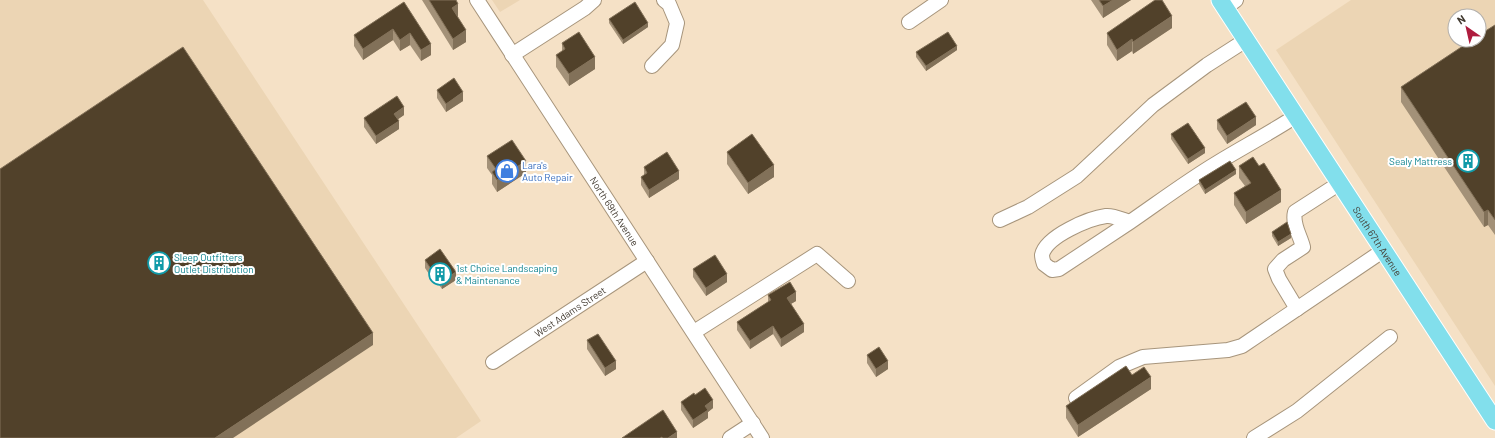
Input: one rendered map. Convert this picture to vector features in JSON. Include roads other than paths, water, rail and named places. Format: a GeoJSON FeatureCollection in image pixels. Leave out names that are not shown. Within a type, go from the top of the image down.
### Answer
{"type":"FeatureCollection","features":[{"type":"Feature","properties":{"kind":"main road","name":"South 67th Avenue"},"geometry":{"type":"LineString","coordinates":[[1227,3],[1246,40],[1495,421]]}},
{"type":"Feature","properties":{"kind":"street","name":"North 69th Avenue"},"geometry":{"type":"LineString","coordinates":[[477,0],[762,438]]}},
{"type":"Feature","properties":{"kind":"street"},"geometry":{"type":"LineString","coordinates":[[512,55],[585,8],[594,0]]}},
{"type":"Feature","properties":{"kind":"street"},"geometry":{"type":"LineString","coordinates":[[652,66],[672,45],[677,23],[669,4],[664,0]]}},
{"type":"Feature","properties":{"kind":"street"},"geometry":{"type":"LineString","coordinates":[[908,22],[941,0]]}},
{"type":"Feature","properties":{"kind":"street"},"geometry":{"type":"LineString","coordinates":[[1000,220],[1028,207],[1077,176],[1154,105],[1207,65],[1246,40]]}},
{"type":"Feature","properties":{"kind":"street"},"geometry":{"type":"LineString","coordinates":[[1130,222],[1108,216],[1091,219],[1064,232],[1049,243],[1042,255],[1044,264],[1052,270],[1059,269],[1130,222],[1153,205],[1217,163],[1265,136],[1296,116]]}},
{"type":"Feature","properties":{"kind":"street"},"geometry":{"type":"LineString","coordinates":[[1297,309],[1279,279],[1275,269],[1283,260],[1303,247],[1300,235],[1293,220],[1295,212],[1340,183]]}},
{"type":"Feature","properties":{"kind":"street"},"geometry":{"type":"LineString","coordinates":[[1076,398],[1119,367],[1143,357],[1228,350],[1242,346],[1384,250]]}},
{"type":"Feature","properties":{"kind":"street"},"geometry":{"type":"LineString","coordinates":[[694,332],[817,254],[848,281]]}},
{"type":"Feature","properties":{"kind":"street","name":"West Adams Street"},"geometry":{"type":"LineString","coordinates":[[493,362],[647,261]]}},
{"type":"Feature","properties":{"kind":"street"},"geometry":{"type":"LineString","coordinates":[[1254,438],[1298,412],[1390,337]]}},
{"type":"Feature","properties":{"kind":"street"},"geometry":{"type":"LineString","coordinates":[[730,438],[752,423]]}},
{"type":"Feature","properties":{"kind":"place","name":"Sealy Mattress"},"geometry":{"type":"Point","coordinates":[1468,161]}},
{"type":"Feature","properties":{"kind":"place","name":"Lara's Auto Repair"},"geometry":{"type":"Point","coordinates":[507,171]}},
{"type":"Feature","properties":{"kind":"place","name":"Sleep Outfitters Outlet Distribution"},"geometry":{"type":"Point","coordinates":[159,263]}},
{"type":"Feature","properties":{"kind":"place","name":"1st Choice Landscaping & Maintenance"},"geometry":{"type":"Point","coordinates":[440,274]}}]}
